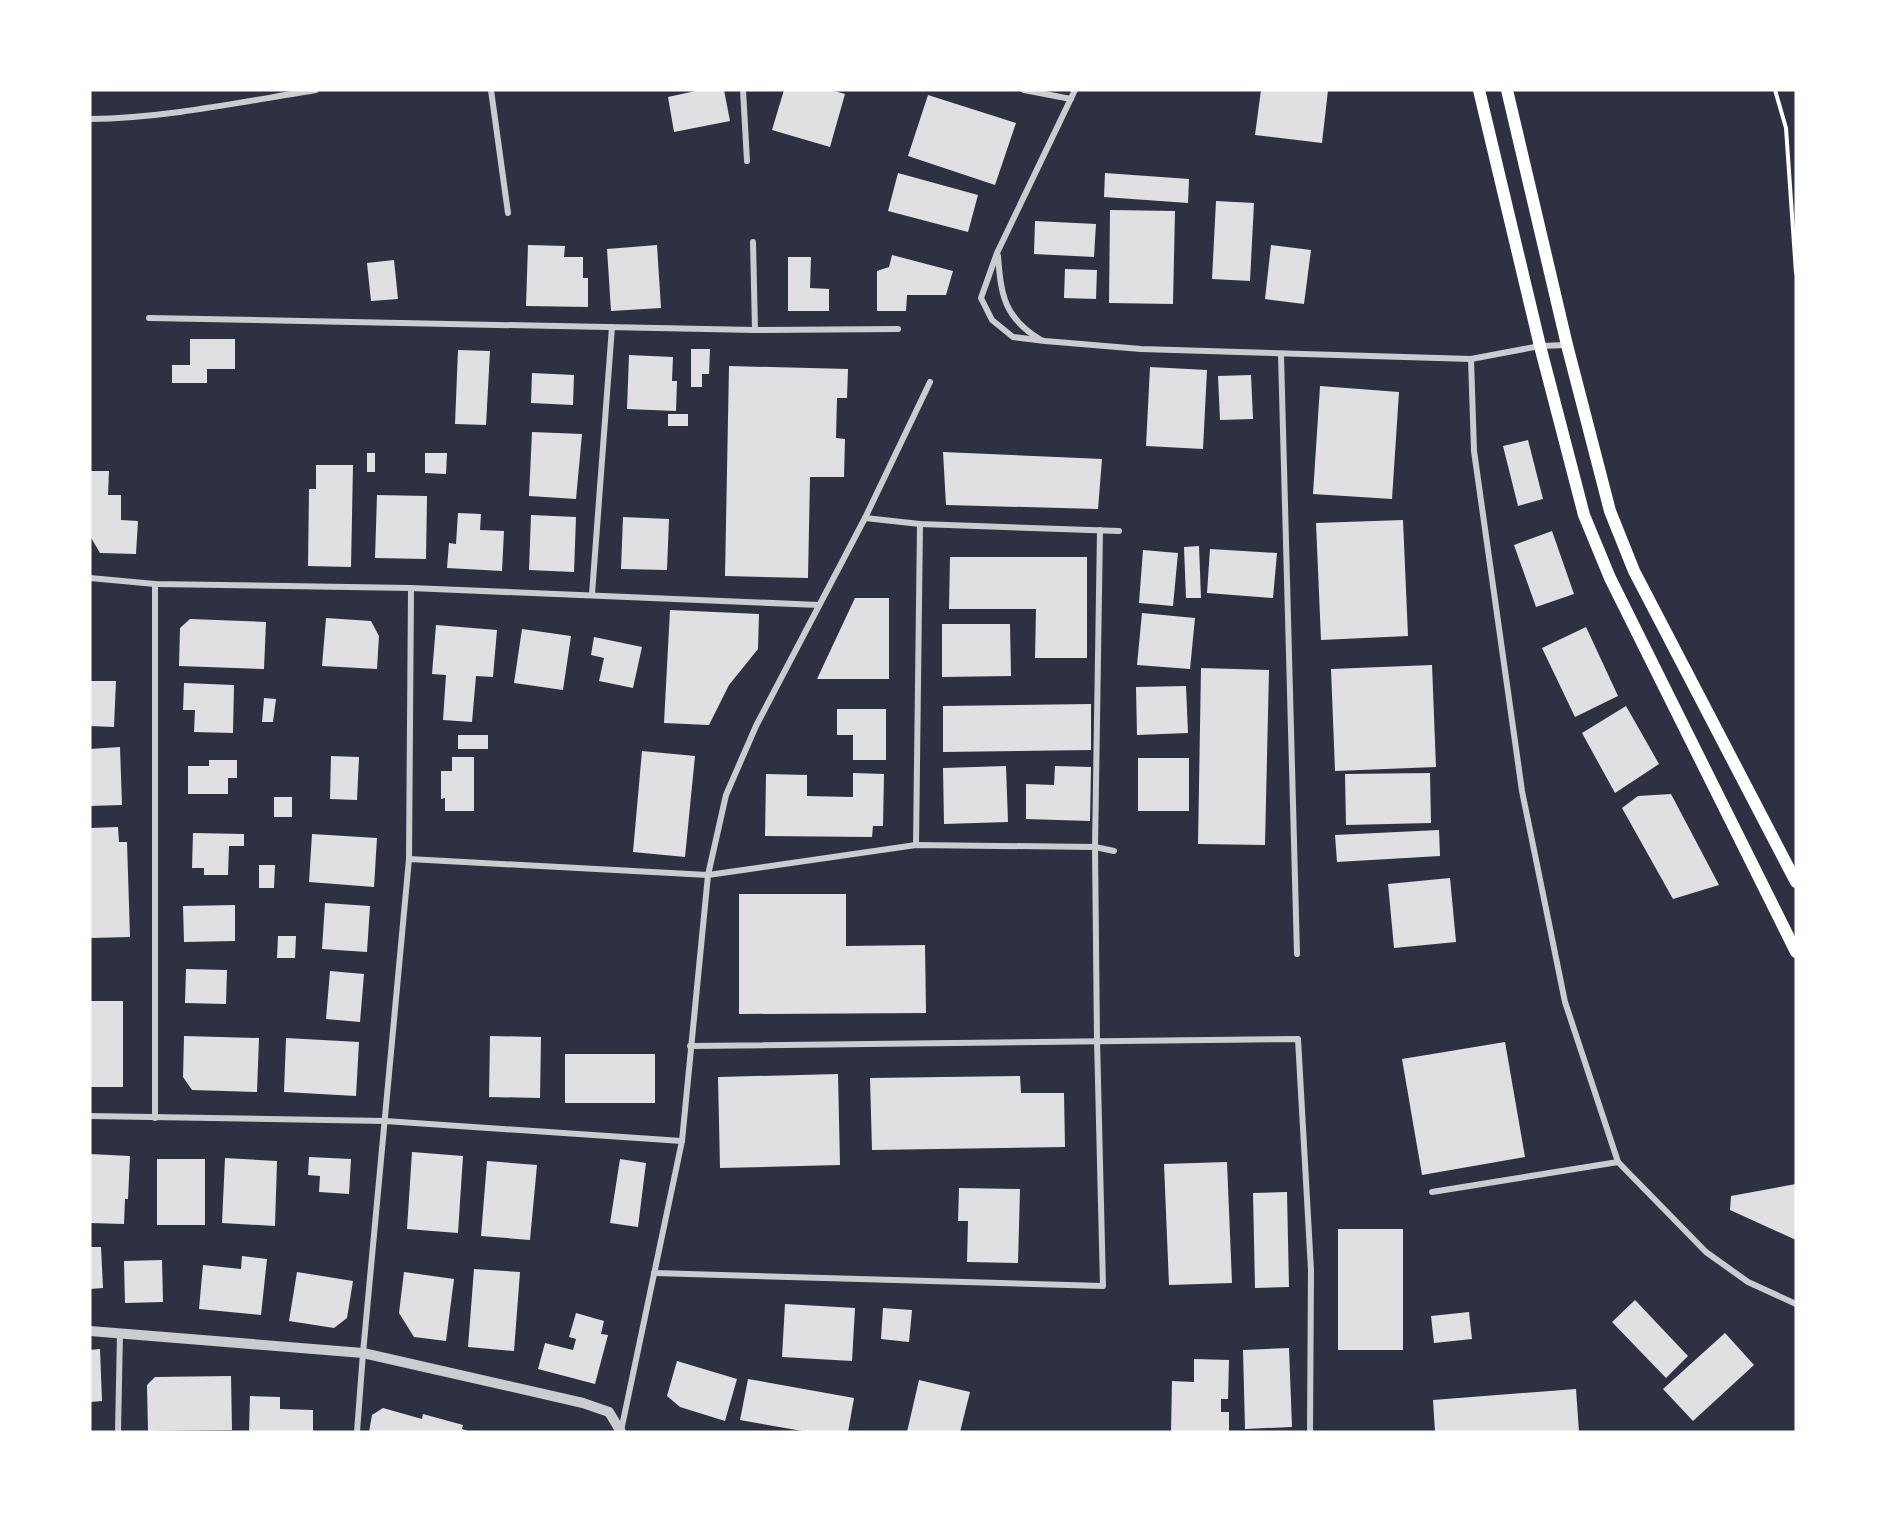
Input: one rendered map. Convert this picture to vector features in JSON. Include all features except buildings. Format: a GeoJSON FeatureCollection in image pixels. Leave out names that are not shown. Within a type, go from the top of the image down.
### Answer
{"type":"FeatureCollection","features":[{"type":"Feature","properties":{"kind":"main road"},"geometry":{"type":"LineString","coordinates":[[1479,90],[1540,346],[1584,515],[1606,567],[1796,952]]}},
{"type":"Feature","properties":{"kind":"main road"},"geometry":{"type":"LineString","coordinates":[[1507,90],[1610,512],[1634,571],[1796,882]]}},
{"type":"Feature","properties":{"kind":"street"},"geometry":{"type":"LineString","coordinates":[[90,119],[181,111],[316,90]]}},
{"type":"Feature","properties":{"kind":"street"},"geometry":{"type":"LineString","coordinates":[[491,90],[508,213]]}},
{"type":"Feature","properties":{"kind":"street"},"geometry":{"type":"LineString","coordinates":[[743,90],[747,161]]}},
{"type":"Feature","properties":{"kind":"street"},"geometry":{"type":"LineString","coordinates":[[1024,90],[1071,99]]}},
{"type":"Feature","properties":{"kind":"street"},"geometry":{"type":"LineString","coordinates":[[1075,90],[997,253],[981,298],[992,320],[1013,337],[1140,349],[1472,359],[1540,346],[1568,345]]}},
{"type":"Feature","properties":{"kind":"street"},"geometry":{"type":"LineString","coordinates":[[753,242],[755,330]]}},
{"type":"Feature","properties":{"kind":"street"},"geometry":{"type":"LineString","coordinates":[[997,253],[1001,290],[1006,306],[1029,332],[1045,341]]}},
{"type":"Feature","properties":{"kind":"street"},"geometry":{"type":"LineString","coordinates":[[149,318],[755,330],[898,329]]}},
{"type":"Feature","properties":{"kind":"street"},"geometry":{"type":"LineString","coordinates":[[592,594],[612,327]]}},
{"type":"Feature","properties":{"kind":"street"},"geometry":{"type":"LineString","coordinates":[[1281,355],[1297,954]]}},
{"type":"Feature","properties":{"kind":"street"},"geometry":{"type":"LineString","coordinates":[[1472,359],[1474,451],[1522,791],[1565,1002],[1618,1162],[1706,1252],[1748,1282],[1796,1305]]}},
{"type":"Feature","properties":{"kind":"street"},"geometry":{"type":"LineString","coordinates":[[621,1432],[682,1141],[708,875],[726,795],[756,726],[865,519],[930,382]]}},
{"type":"Feature","properties":{"kind":"street"},"geometry":{"type":"LineString","coordinates":[[865,519],[921,524],[1119,531]]}},
{"type":"Feature","properties":{"kind":"street"},"geometry":{"type":"LineString","coordinates":[[916,845],[921,524]]}},
{"type":"Feature","properties":{"kind":"street"},"geometry":{"type":"LineString","coordinates":[[654,1273],[1103,1286],[1095,847],[1100,530]]}},
{"type":"Feature","properties":{"kind":"street"},"geometry":{"type":"LineString","coordinates":[[90,578],[155,584],[411,588],[819,605]]}},
{"type":"Feature","properties":{"kind":"street"},"geometry":{"type":"LineString","coordinates":[[155,584],[155,1118]]}},
{"type":"Feature","properties":{"kind":"street"},"geometry":{"type":"LineString","coordinates":[[357,1432],[409,859],[411,588]]}},
{"type":"Feature","properties":{"kind":"street"},"geometry":{"type":"LineString","coordinates":[[409,859],[708,875],[916,845],[1095,847],[1114,851]]}},
{"type":"Feature","properties":{"kind":"street"},"geometry":{"type":"LineString","coordinates":[[690,1046],[1298,1039],[1311,1270],[1310,1432]]}},
{"type":"Feature","properties":{"kind":"street"},"geometry":{"type":"LineString","coordinates":[[90,1116],[385,1121],[682,1141]]}},
{"type":"Feature","properties":{"kind":"street"},"geometry":{"type":"LineString","coordinates":[[1432,1192],[1618,1162]]}},
{"type":"Feature","properties":{"kind":"street"},"geometry":{"type":"LineString","coordinates":[[90,1331],[363,1353],[583,1403],[609,1412],[621,1432]]}},
{"type":"Feature","properties":{"kind":"street"},"geometry":{"type":"LineString","coordinates":[[118,1432],[120,1333]]}},
{"type":"Feature","properties":{"kind":"path"},"geometry":{"type":"LineString","coordinates":[[1775,90],[1786,128],[1796,273]]}}]}
